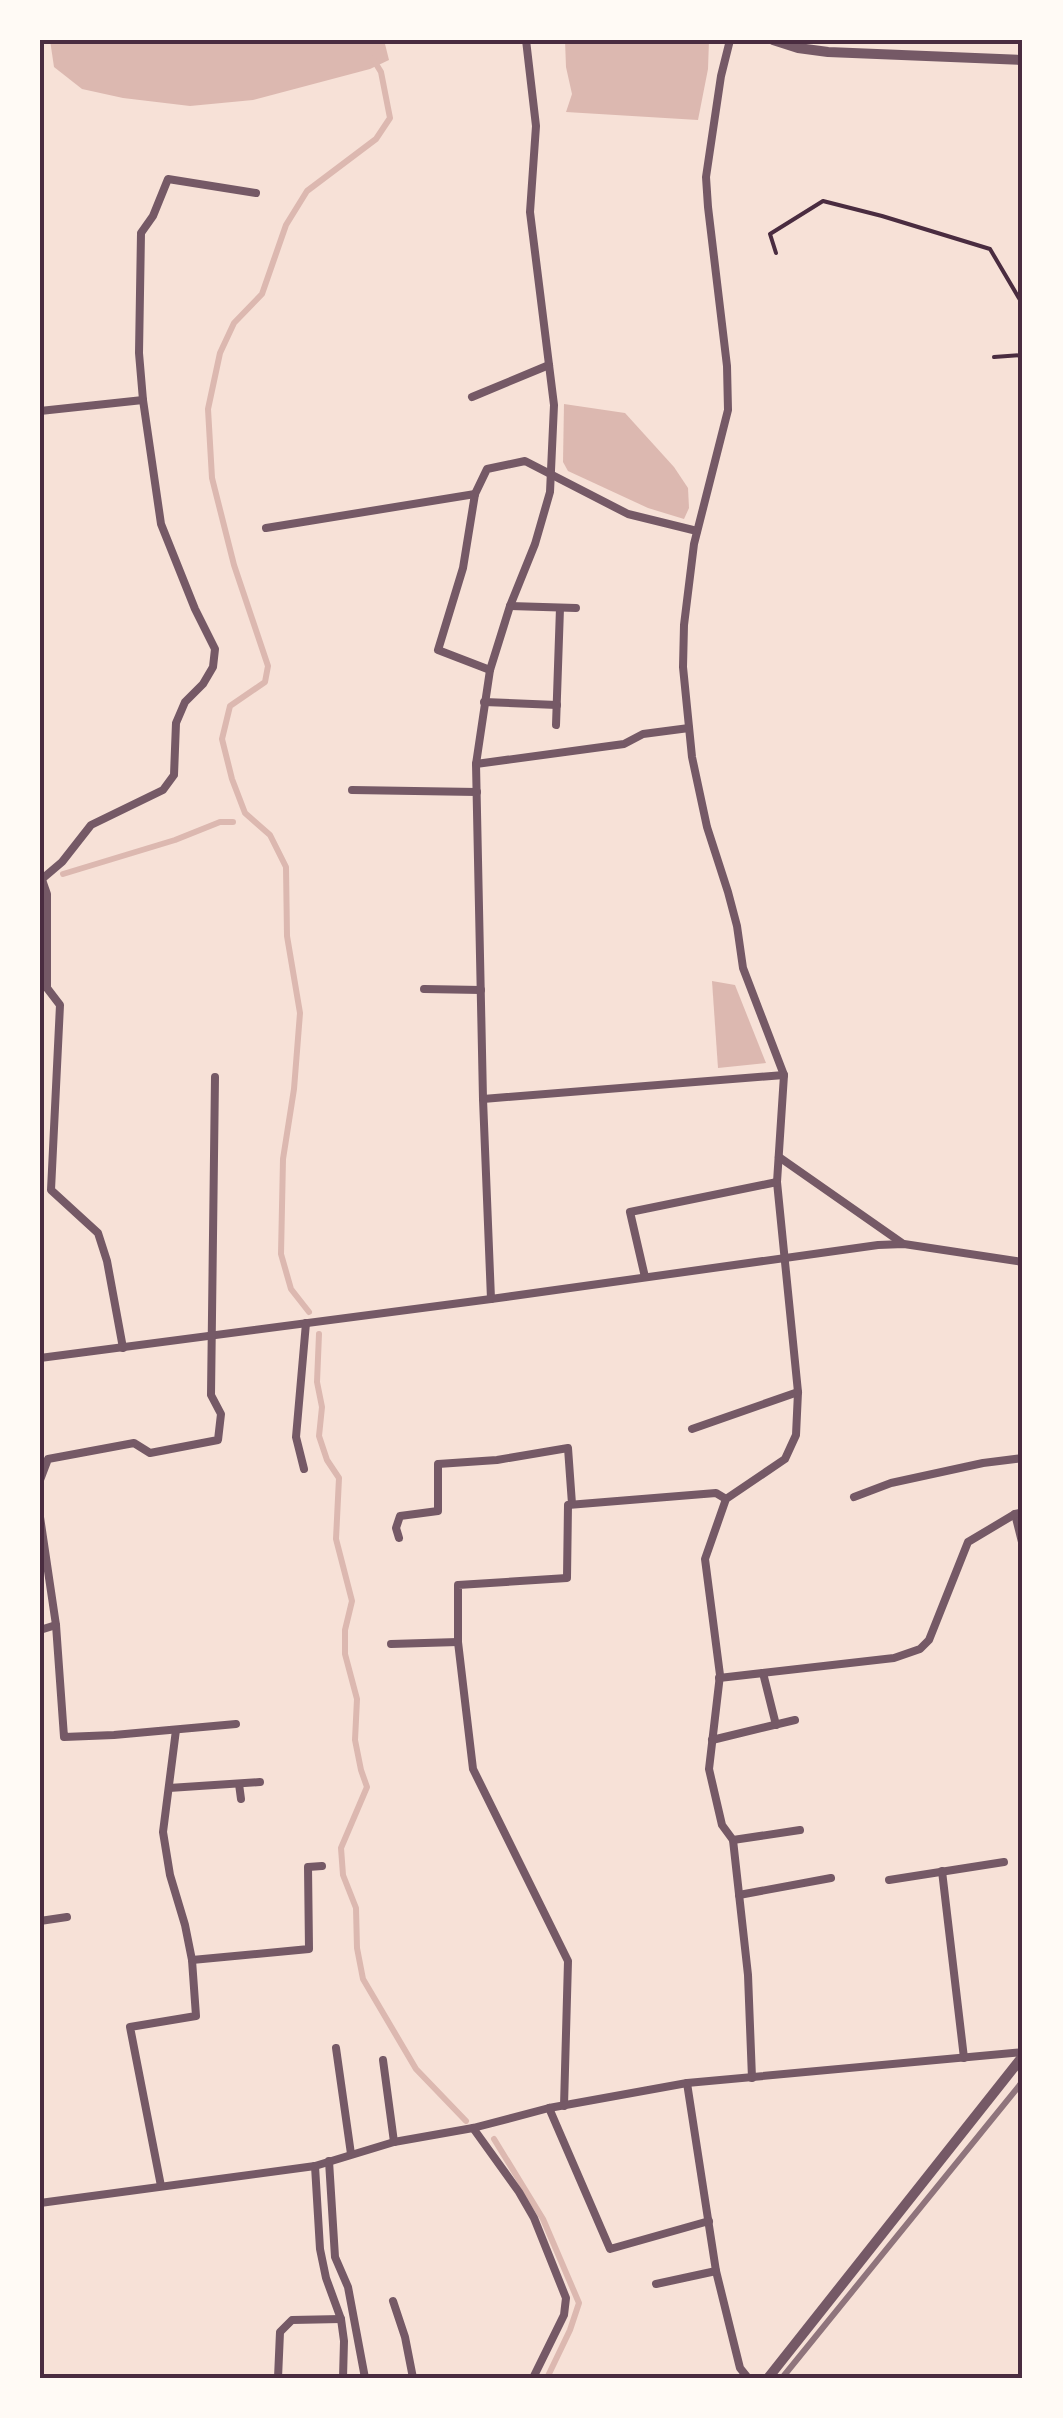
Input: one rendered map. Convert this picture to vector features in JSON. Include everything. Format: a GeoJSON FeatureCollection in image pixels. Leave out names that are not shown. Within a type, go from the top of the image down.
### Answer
{"type":"FeatureCollection","features":[{"type":"Feature","properties":{"kind":"street"},"geometry":{"type":"LineString","coordinates":[[490,1299],[476,764],[490,670],[550,492],[554,405],[530,212],[536,126],[526,40]]}},
{"type":"Feature","properties":{"kind":"street"},"geometry":{"type":"LineString","coordinates":[[730,40],[706,177],[727,366],[728,410],[697,532],[684,625],[684,667],[692,757],[707,827],[737,926],[743,968],[784,1075],[777,1182],[798,1392],[796,1435],[785,1459],[726,1499],[705,1559],[719,1678],[709,1770],[722,1825],[733,1840],[748,1975],[752,2078]]}},
{"type":"Feature","properties":{"kind":"street"},"geometry":{"type":"LineString","coordinates":[[772,40],[828,52],[1023,60]]}},
{"type":"Feature","properties":{"kind":"street"},"geometry":{"type":"LineString","coordinates":[[123,1348],[98,1232],[51,1190],[60,1005],[47,988],[44,974],[41,877],[62,862],[91,825],[162,790],[174,775],[176,723],[185,702],[204,684],[213,667],[215,650],[160,524],[139,353],[141,234],[168,180],[256,193]]}},
{"type":"Feature","properties":{"kind":"street"},"geometry":{"type":"LineString","coordinates":[[472,397],[549,365]]}},
{"type":"Feature","properties":{"kind":"street"},"geometry":{"type":"LineString","coordinates":[[40,411],[143,400]]}},
{"type":"Feature","properties":{"kind":"street"},"geometry":{"type":"LineString","coordinates":[[490,670],[438,650],[463,568],[475,494],[487,470],[525,461],[628,514],[697,532]]}},
{"type":"Feature","properties":{"kind":"street"},"geometry":{"type":"LineString","coordinates":[[266,528],[475,494]]}},
{"type":"Feature","properties":{"kind":"street"},"geometry":{"type":"LineString","coordinates":[[510,606],[576,608]]}},
{"type":"Feature","properties":{"kind":"street"},"geometry":{"type":"LineString","coordinates":[[556,726],[560,608]]}},
{"type":"Feature","properties":{"kind":"street"},"geometry":{"type":"LineString","coordinates":[[484,702],[557,704]]}},
{"type":"Feature","properties":{"kind":"street"},"geometry":{"type":"LineString","coordinates":[[476,764],[624,744],[643,734],[689,728]]}},
{"type":"Feature","properties":{"kind":"street"},"geometry":{"type":"LineString","coordinates":[[352,790],[476,792]]}},
{"type":"Feature","properties":{"kind":"street"},"geometry":{"type":"LineString","coordinates":[[424,989],[480,990]]}},
{"type":"Feature","properties":{"kind":"street"},"geometry":{"type":"LineString","coordinates":[[483,1099],[784,1075]]}},
{"type":"Feature","properties":{"kind":"street"},"geometry":{"type":"LineString","coordinates":[[40,1480],[48,1459],[134,1443],[150,1453],[218,1440],[221,1414],[212,1395],[215,1077]]}},
{"type":"Feature","properties":{"kind":"street"},"geometry":{"type":"LineString","coordinates":[[779,1157],[904,1244]]}},
{"type":"Feature","properties":{"kind":"street"},"geometry":{"type":"LineString","coordinates":[[644,1277],[630,1212],[777,1182]]}},
{"type":"Feature","properties":{"kind":"street"},"geometry":{"type":"LineString","coordinates":[[40,1358],[878,1244],[904,1244],[1023,1262]]}},
{"type":"Feature","properties":{"kind":"street"},"geometry":{"type":"LineString","coordinates":[[304,1468],[296,1437],[306,1324]]}},
{"type":"Feature","properties":{"kind":"street"},"geometry":{"type":"LineString","coordinates":[[692,1429],[798,1392]]}},
{"type":"Feature","properties":{"kind":"street"},"geometry":{"type":"LineString","coordinates":[[399,1538],[396,1528],[400,1516],[438,1511],[438,1464],[496,1460],[568,1448],[572,1504]]}},
{"type":"Feature","properties":{"kind":"street"},"geometry":{"type":"LineString","coordinates":[[854,1497],[891,1483],[1023,1458]]}},
{"type":"Feature","properties":{"kind":"street"},"geometry":{"type":"LineString","coordinates":[[564,2106],[568,1961],[473,1768],[458,1642],[458,1585],[568,1578],[568,1505],[716,1494],[726,1499]]}},
{"type":"Feature","properties":{"kind":"street"},"geometry":{"type":"LineString","coordinates":[[719,1678],[894,1658],[920,1649],[930,1640],[968,1542],[1019,1513],[1023,1546]]}},
{"type":"Feature","properties":{"kind":"street"},"geometry":{"type":"LineString","coordinates":[[40,1517],[56,1626],[64,1737],[236,1724]]}},
{"type":"Feature","properties":{"kind":"street"},"geometry":{"type":"LineString","coordinates":[[40,1630],[56,1626]]}},
{"type":"Feature","properties":{"kind":"street"},"geometry":{"type":"LineString","coordinates":[[391,1644],[458,1642]]}},
{"type":"Feature","properties":{"kind":"street"},"geometry":{"type":"LineString","coordinates":[[763,1673],[776,1724]]}},
{"type":"Feature","properties":{"kind":"street"},"geometry":{"type":"LineString","coordinates":[[712,1740],[795,1720]]}},
{"type":"Feature","properties":{"kind":"street"},"geometry":{"type":"LineString","coordinates":[[161,2186],[130,2027],[196,2016],[192,1960],[163,1832],[176,1730]]}},
{"type":"Feature","properties":{"kind":"street"},"geometry":{"type":"LineString","coordinates":[[169,1788],[260,1782]]}},
{"type":"Feature","properties":{"kind":"street"},"geometry":{"type":"LineString","coordinates":[[239,1784],[241,1799]]}},
{"type":"Feature","properties":{"kind":"street"},"geometry":{"type":"LineString","coordinates":[[733,1840],[800,1830]]}},
{"type":"Feature","properties":{"kind":"street"},"geometry":{"type":"LineString","coordinates":[[889,1880],[1004,1862]]}},
{"type":"Feature","properties":{"kind":"street"},"geometry":{"type":"LineString","coordinates":[[192,1960],[309,1949],[308,1868],[322,1866]]}},
{"type":"Feature","properties":{"kind":"street"},"geometry":{"type":"LineString","coordinates":[[942,1872],[964,2058]]}},
{"type":"Feature","properties":{"kind":"street"},"geometry":{"type":"LineString","coordinates":[[739,1895],[831,1878]]}},
{"type":"Feature","properties":{"kind":"street"},"geometry":{"type":"LineString","coordinates":[[40,1921],[67,1917]]}},
{"type":"Feature","properties":{"kind":"street"},"geometry":{"type":"LineString","coordinates":[[336,2048],[352,2154]]}},
{"type":"Feature","properties":{"kind":"street"},"geometry":{"type":"LineString","coordinates":[[40,2203],[314,2166],[394,2142],[473,2128],[550,2108],[688,2084],[1023,2054]]}},
{"type":"Feature","properties":{"kind":"street"},"geometry":{"type":"LineString","coordinates":[[768,2378],[1023,2054]]}},
{"type":"Feature","properties":{"kind":"street"},"geometry":{"type":"LineString","coordinates":[[383,2060],[394,2142]]}},
{"type":"Feature","properties":{"kind":"street"},"geometry":{"type":"LineString","coordinates":[[688,2084],[716,2271],[740,2368],[748,2378]]}},
{"type":"Feature","properties":{"kind":"street"},"geometry":{"type":"LineString","coordinates":[[550,2108],[610,2250],[708,2221]]}},
{"type":"Feature","properties":{"kind":"street"},"geometry":{"type":"LineString","coordinates":[[473,2128],[534,2218],[566,2298],[564,2315],[533,2378]]}},
{"type":"Feature","properties":{"kind":"street"},"geometry":{"type":"LineString","coordinates":[[330,2162],[335,2258],[348,2286],[366,2378]]}},
{"type":"Feature","properties":{"kind":"street"},"geometry":{"type":"LineString","coordinates":[[314,2166],[320,2249],[344,2341],[342,2378]]}},
{"type":"Feature","properties":{"kind":"street"},"geometry":{"type":"LineString","coordinates":[[656,2284],[716,2271]]}},
{"type":"Feature","properties":{"kind":"street"},"geometry":{"type":"LineString","coordinates":[[393,2301],[413,2378]]}},
{"type":"Feature","properties":{"kind":"street"},"geometry":{"type":"LineString","coordinates":[[278,2378],[280,2332],[292,2320],[341,2319]]}},
{"type":"Feature","properties":{"kind":"path"},"geometry":{"type":"LineString","coordinates":[[776,253],[770,234],[823,201],[990,249],[1023,305]]}},
{"type":"Feature","properties":{"kind":"path"},"geometry":{"type":"LineString","coordinates":[[994,357],[1023,355]]}},
{"type":"Feature","properties":{"kind":"shaded area"},"geometry":{"type":"Polygon","coordinates":[[[50,40],[384,40],[389,60],[370,69],[253,100],[190,106],[82,89],[54,67],[50,40]]]}},
{"type":"Feature","properties":{"kind":"shaded area"},"geometry":{"type":"Polygon","coordinates":[[[565,40],[709,40],[698,120],[566,112],[572,94],[565,40]]]}},
{"type":"Feature","properties":{"kind":"shaded area"},"geometry":{"type":"Polygon","coordinates":[[[564,404],[625,413],[688,488],[689,508],[684,519],[648,508],[568,471],[563,462],[564,404]]]}},
{"type":"Feature","properties":{"kind":"shaded area"},"geometry":{"type":"Polygon","coordinates":[[[712,981],[735,985],[766,1063],[718,1068],[712,981]]]}},
{"type":"Feature","properties":{"kind":"waterway"},"geometry":{"type":"LineString","coordinates":[[309,1312],[291,1289],[281,1254],[283,1159],[300,1013],[287,936],[286,867],[270,835],[245,813],[222,739],[230,706],[265,682],[268,666],[234,565],[212,478],[208,409],[220,353],[234,323],[262,294],[286,225],[307,191],[376,139],[390,118],[381,72],[373,59]]}},
{"type":"Feature","properties":{"kind":"waterway"},"geometry":{"type":"LineString","coordinates":[[63,874],[220,822],[233,822]]}},
{"type":"Feature","properties":{"kind":"waterway"},"geometry":{"type":"LineString","coordinates":[[319,1334],[319,1436],[327,1460],[339,1478],[336,1539],[352,1601],[345,1630],[345,1654],[357,1699],[355,1740],[367,1787],[341,1848],[343,1875],[356,1908],[363,1979],[416,2069],[466,2121]]}},
{"type":"Feature","properties":{"kind":"waterway"},"geometry":{"type":"LineString","coordinates":[[494,2139],[543,2219],[579,2303],[547,2378]]}},
{"type":"Feature","properties":{"kind":"railway"},"geometry":{"type":"LineString","coordinates":[[782,2378],[1023,2081]]}}]}
